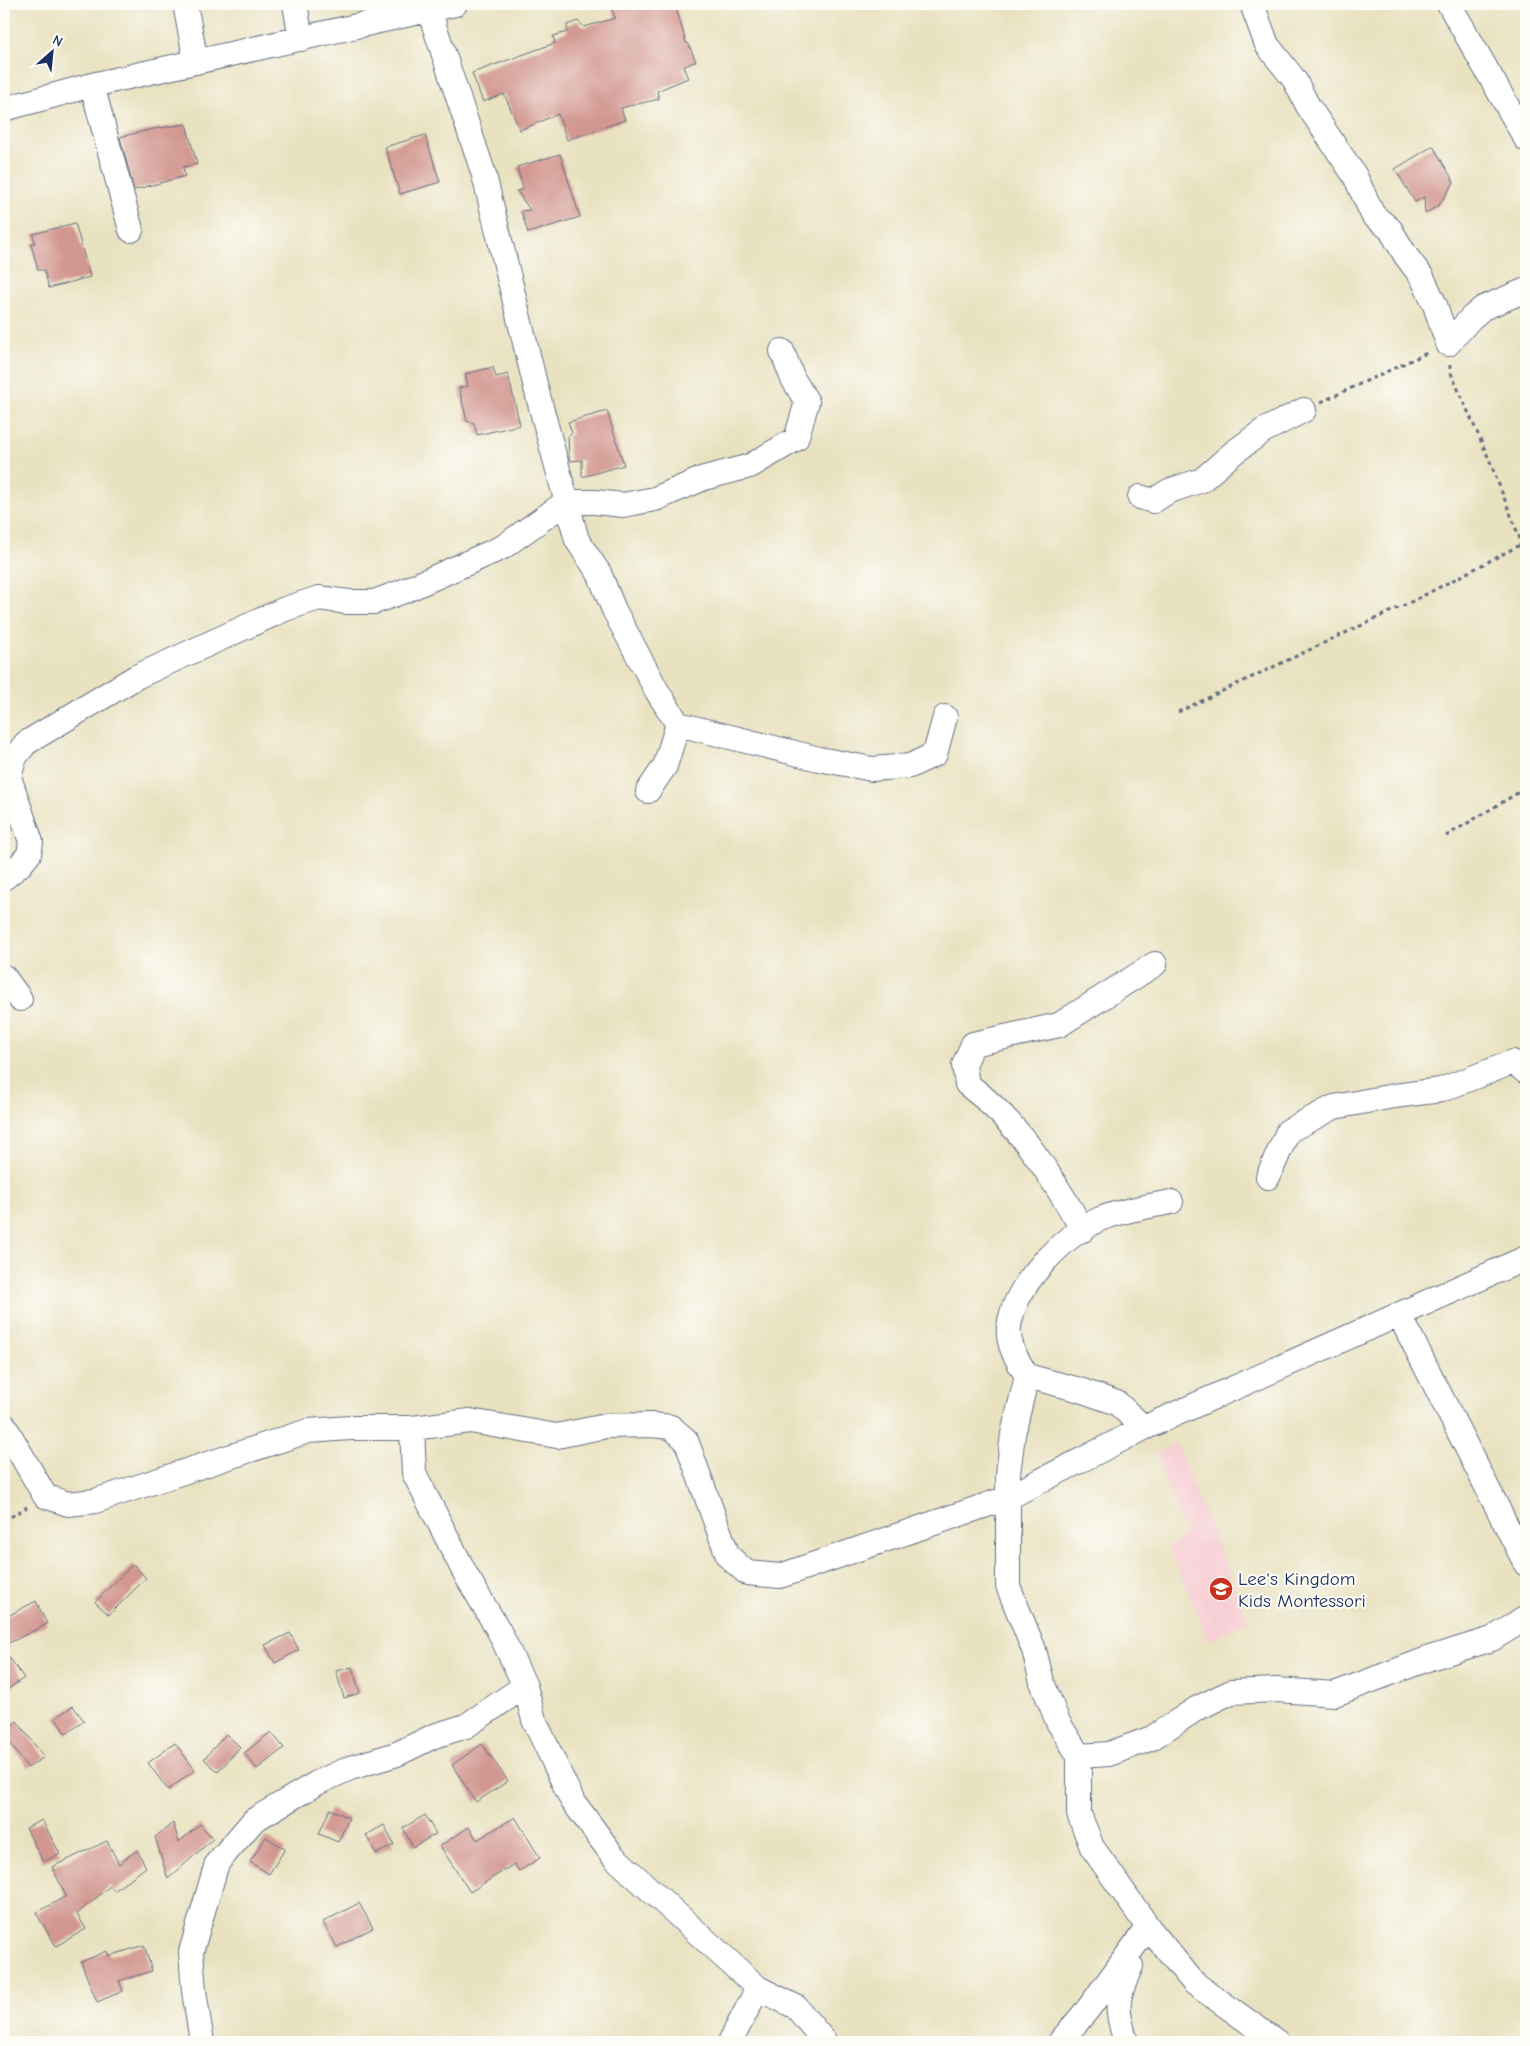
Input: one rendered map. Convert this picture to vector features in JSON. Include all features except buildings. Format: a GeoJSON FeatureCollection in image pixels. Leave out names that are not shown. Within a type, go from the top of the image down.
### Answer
{"type":"FeatureCollection","features":[{"type":"Feature","properties":{"kind":"street"},"geometry":{"type":"LineString","coordinates":[[184,4],[196,62]]}},
{"type":"Feature","properties":{"kind":"street"},"geometry":{"type":"LineString","coordinates":[[295,4],[301,39]]}},
{"type":"Feature","properties":{"kind":"street"},"geometry":{"type":"LineString","coordinates":[[4,109],[92,85],[301,39],[428,7],[455,4]]}},
{"type":"Feature","properties":{"kind":"street"},"geometry":{"type":"LineString","coordinates":[[1252,4],[1267,45],[1294,79],[1308,106],[1355,176],[1372,215],[1390,229],[1406,256],[1422,277],[1435,305],[1448,344]]}},
{"type":"Feature","properties":{"kind":"street"},"geometry":{"type":"LineString","coordinates":[[1449,4],[1526,139]]}},
{"type":"Feature","properties":{"kind":"street"},"geometry":{"type":"LineString","coordinates":[[428,7],[484,175],[538,396],[577,540],[599,574],[614,610],[657,690],[678,724],[819,759],[872,770],[910,766],[935,754],[945,717]]}},
{"type":"Feature","properties":{"kind":"street"},"geometry":{"type":"LineString","coordinates":[[92,85],[131,230]]}},
{"type":"Feature","properties":{"kind":"street"},"geometry":{"type":"LineString","coordinates":[[1448,344],[1471,318],[1483,308],[1526,290]]}},
{"type":"Feature","properties":{"kind":"street"},"geometry":{"type":"LineString","coordinates":[[4,878],[20,865],[29,854],[31,842],[10,777],[15,757],[26,743],[136,677],[285,609],[319,598],[348,602],[374,602],[404,591],[503,547],[566,502],[595,502],[623,506],[655,499],[704,478],[750,466],[796,439],[807,402],[793,379],[782,351]]}},
{"type":"Feature","properties":{"kind":"street"},"geometry":{"type":"LineString","coordinates":[[1140,497],[1153,501],[1169,491],[1202,480],[1232,452],[1262,431],[1304,410]]}},
{"type":"Feature","properties":{"kind":"street"},"geometry":{"type":"LineString","coordinates":[[648,790],[664,766],[678,724]]}},
{"type":"Feature","properties":{"kind":"street"},"geometry":{"type":"LineString","coordinates":[[1083,1230],[1037,1155],[990,1101],[967,1084],[964,1065],[973,1044],[1059,1025],[1155,964]]}},
{"type":"Feature","properties":{"kind":"street"},"geometry":{"type":"LineString","coordinates":[[4,977],[20,998]]}},
{"type":"Feature","properties":{"kind":"street"},"geometry":{"type":"LineString","coordinates":[[1268,1177],[1288,1131],[1334,1107],[1441,1090],[1513,1062],[1526,1072]]}},
{"type":"Feature","properties":{"kind":"street"},"geometry":{"type":"LineString","coordinates":[[1144,1428],[1117,1403],[1080,1390],[1027,1376],[1014,1355],[1009,1328],[1015,1303],[1032,1277],[1064,1242],[1101,1219],[1171,1202]]}},
{"type":"Feature","properties":{"kind":"street"},"geometry":{"type":"LineString","coordinates":[[4,1425],[45,1496],[68,1504],[95,1501],[308,1432],[350,1428],[412,1428],[470,1421],[557,1436],[606,1426],[652,1425],[671,1427],[686,1440],[728,1556],[747,1573],[780,1576],[1007,1498],[1144,1428],[1400,1316],[1526,1258]]}},
{"type":"Feature","properties":{"kind":"street"},"geometry":{"type":"LineString","coordinates":[[1400,1316],[1526,1564]]}},
{"type":"Feature","properties":{"kind":"street"},"geometry":{"type":"LineString","coordinates":[[1027,1376],[1013,1434],[1008,1474],[1008,1586],[1034,1650],[1042,1682],[1058,1722],[1079,1756],[1079,1814],[1085,1830],[1092,1847],[1148,1927],[1194,1983],[1277,2042]]}},
{"type":"Feature","properties":{"kind":"street"},"geometry":{"type":"LineString","coordinates":[[412,1428],[414,1473],[466,1575],[499,1631],[525,1686],[534,1720],[572,1800],[614,1857],[758,1988],[796,2007],[825,2042]]}},
{"type":"Feature","properties":{"kind":"street"},"geometry":{"type":"LineString","coordinates":[[1079,1756],[1109,1754],[1152,1738],[1196,1709],[1231,1692],[1278,1690],[1335,1694],[1430,1658],[1492,1639],[1526,1618]]}},
{"type":"Feature","properties":{"kind":"street"},"geometry":{"type":"LineString","coordinates":[[202,2042],[194,1991],[191,1952],[217,1862],[254,1820],[317,1783],[350,1768],[397,1754],[434,1736],[466,1726],[525,1686]]}},
{"type":"Feature","properties":{"kind":"street"},"geometry":{"type":"LineString","coordinates":[[1060,2042],[1088,2009],[1148,1927]]}},
{"type":"Feature","properties":{"kind":"street"},"geometry":{"type":"LineString","coordinates":[[1126,2042],[1118,2013],[1119,1992],[1148,1927]]}},
{"type":"Feature","properties":{"kind":"street"},"geometry":{"type":"LineString","coordinates":[[730,2042],[758,1988]]}},
{"type":"Feature","properties":{"kind":"path"},"geometry":{"type":"LineString","coordinates":[[1304,410],[1448,344],[1450,371],[1489,460],[1522,544],[1526,548]]}},
{"type":"Feature","properties":{"kind":"path"},"geometry":{"type":"LineString","coordinates":[[1178,712],[1415,600],[1522,544]]}},
{"type":"Feature","properties":{"kind":"path"},"geometry":{"type":"LineString","coordinates":[[1446,836],[1526,788]]}},
{"type":"Feature","properties":{"kind":"path"},"geometry":{"type":"LineString","coordinates":[[4,1522],[45,1496]]}},
{"type":"Feature","properties":{"kind":"shaded area"},"geometry":{"type":"Polygon","coordinates":[[[1176,1444],[1249,1621],[1209,1641],[1169,1548],[1185,1534],[1162,1473],[1157,1453],[1176,1444]]]}},
{"type":"Feature","properties":{"kind":"place","name":"Lee's Kingdom Kids Montessori"},"geometry":{"type":"Point","coordinates":[1221,1589]}}]}
